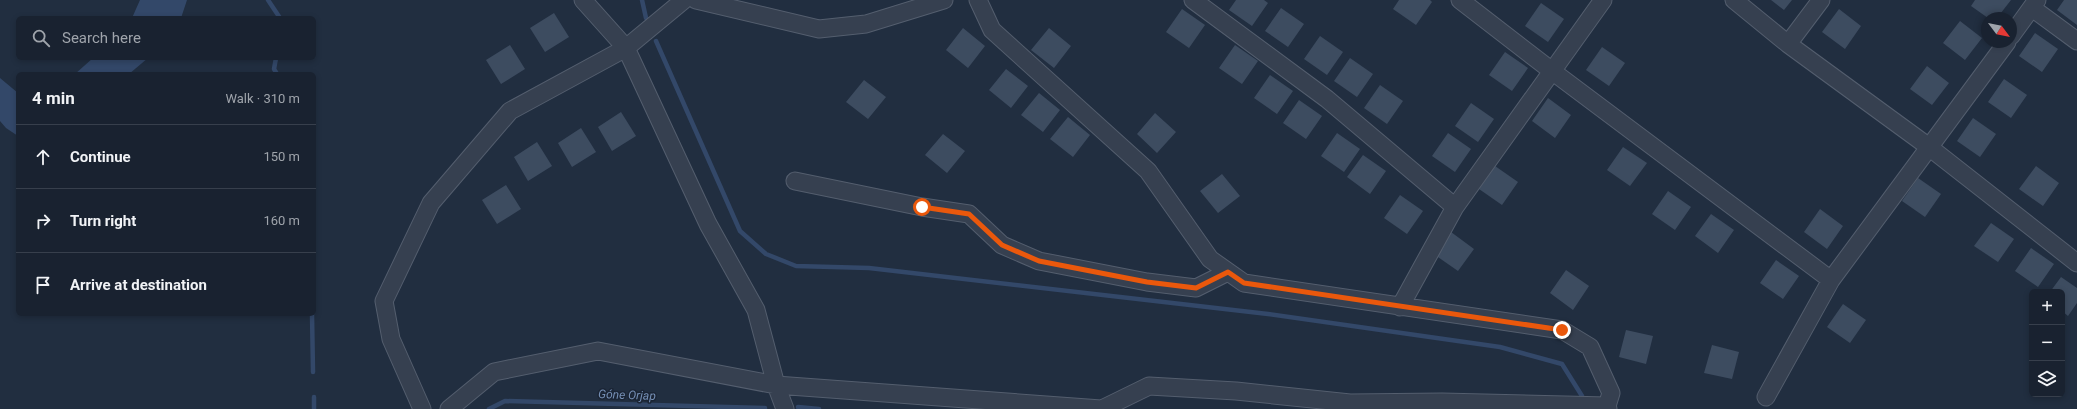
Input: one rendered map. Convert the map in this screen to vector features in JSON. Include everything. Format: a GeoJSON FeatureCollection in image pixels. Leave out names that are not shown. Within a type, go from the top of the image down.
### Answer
{"type":"FeatureCollection","features":[{"type":"Feature","properties":{"kind":"street"},"geometry":{"type":"LineString","coordinates":[[583,0],[626,48],[708,224],[756,310],[784,409]]}},
{"type":"Feature","properties":{"kind":"street"},"geometry":{"type":"LineString","coordinates":[[422,409],[391,339],[384,301],[431,202],[510,111],[626,48],[684,0]]}},
{"type":"Feature","properties":{"kind":"street"},"geometry":{"type":"LineString","coordinates":[[696,0],[819,29],[866,24],[944,0]]}},
{"type":"Feature","properties":{"kind":"street"},"geometry":{"type":"LineString","coordinates":[[449,409],[494,372],[598,351],[776,385],[1101,409],[1149,386],[1236,391],[1352,406],[1442,402],[1608,407],[1611,393],[1590,347],[1562,330],[1244,283],[1210,259],[1148,171],[992,30],[978,0]]}},
{"type":"Feature","properties":{"kind":"street"},"geometry":{"type":"LineString","coordinates":[[1192,0],[1326,99],[1455,207]]}},
{"type":"Feature","properties":{"kind":"street"},"geometry":{"type":"LineString","coordinates":[[1460,0],[1552,71],[1831,280]]}},
{"type":"Feature","properties":{"kind":"street"},"geometry":{"type":"LineString","coordinates":[[1400,307],[1455,207],[1603,0]]}},
{"type":"Feature","properties":{"kind":"street"},"geometry":{"type":"LineString","coordinates":[[1734,0],[1788,44],[1929,147],[2077,263]]}},
{"type":"Feature","properties":{"kind":"street"},"geometry":{"type":"LineString","coordinates":[[1788,44],[1821,0]]}},
{"type":"Feature","properties":{"kind":"street"},"geometry":{"type":"LineString","coordinates":[[2017,28],[2035,4],[2077,41]]}},
{"type":"Feature","properties":{"kind":"street"},"geometry":{"type":"LineString","coordinates":[[1766,397],[1831,280],[2003,48]]}},
{"type":"Feature","properties":{"kind":"street"},"geometry":{"type":"LineString","coordinates":[[795,181],[922,207],[969,214],[1002,245],[1039,261],[1147,282],[1196,288],[1228,272]]}},
{"type":"Feature","properties":{"kind":"water"},"geometry":{"type":"Polygon","coordinates":[[[140,0],[187,0],[182,16],[133,16],[140,0]]]}},
{"type":"Feature","properties":{"kind":"water"},"geometry":{"type":"Polygon","coordinates":[[[91,60],[146,60],[131,72],[77,72],[91,60]]]}},
{"type":"Feature","properties":{"kind":"water"},"geometry":{"type":"Polygon","coordinates":[[[0,78],[16,91],[16,135],[6,128],[0,121],[0,78]]]}},
{"type":"Feature","properties":{"kind":"building"},"geometry":{"type":"Polygon","coordinates":[[[1236,0],[1264,0],[1268,3],[1252,26],[1229,10],[1236,0]]]}},
{"type":"Feature","properties":{"kind":"building"},"geometry":{"type":"Polygon","coordinates":[[[1399,0],[1430,0],[1432,2],[1416,25],[1393,9],[1399,0]]]}},
{"type":"Feature","properties":{"kind":"building"},"geometry":{"type":"Polygon","coordinates":[[[1771,0],[1792,0],[1784,10],[1771,0]]]}},
{"type":"Feature","properties":{"kind":"building"},"geometry":{"type":"Polygon","coordinates":[[[1975,0],[2011,0],[2002,12],[1981,13],[1971,6],[1975,0]]]}},
{"type":"Feature","properties":{"kind":"building"},"geometry":{"type":"Polygon","coordinates":[[[2064,0],[2077,0],[2077,25],[2057,10],[2064,0]]]}},
{"type":"Feature","properties":{"kind":"building"},"geometry":{"type":"Polygon","coordinates":[[[1541,3],[1564,19],[1548,42],[1525,26],[1541,3]]]}},
{"type":"Feature","properties":{"kind":"building"},"geometry":{"type":"Polygon","coordinates":[[[1281,8],[1304,24],[1288,47],[1265,31],[1281,8]]]}},
{"type":"Feature","properties":{"kind":"building"},"geometry":{"type":"Polygon","coordinates":[[[1182,9],[1205,25],[1189,48],[1166,32],[1182,9]]]}},
{"type":"Feature","properties":{"kind":"building"},"geometry":{"type":"Polygon","coordinates":[[[1839,9],[1861,26],[1845,49],[1822,32],[1839,9]]]}},
{"type":"Feature","properties":{"kind":"building"},"geometry":{"type":"Polygon","coordinates":[[[554,13],[569,37],[545,52],[530,28],[554,13]]]}},
{"type":"Feature","properties":{"kind":"building"},"geometry":{"type":"Polygon","coordinates":[[[1960,21],[1981,37],[1965,60],[1943,43],[1960,21]]]}},
{"type":"Feature","properties":{"kind":"building"},"geometry":{"type":"Polygon","coordinates":[[[963,28],[985,46],[968,68],[946,50],[963,28]]]}},
{"type":"Feature","properties":{"kind":"building"},"geometry":{"type":"Polygon","coordinates":[[[1049,28],[1071,46],[1054,68],[1031,50],[1049,28]]]}},
{"type":"Feature","properties":{"kind":"building"},"geometry":{"type":"Polygon","coordinates":[[[2035,33],[2058,49],[2042,72],[2019,56],[2035,33]]]}},
{"type":"Feature","properties":{"kind":"building"},"geometry":{"type":"Polygon","coordinates":[[[1320,36],[1343,52],[1327,75],[1304,59],[1320,36]]]}},
{"type":"Feature","properties":{"kind":"building"},"geometry":{"type":"Polygon","coordinates":[[[510,45],[525,69],[501,84],[486,60],[510,45]]]}},
{"type":"Feature","properties":{"kind":"building"},"geometry":{"type":"Polygon","coordinates":[[[1235,45],[1258,61],[1242,84],[1219,68],[1235,45]]]}},
{"type":"Feature","properties":{"kind":"building"},"geometry":{"type":"Polygon","coordinates":[[[1602,47],[1625,63],[1609,86],[1586,70],[1602,47]]]}},
{"type":"Feature","properties":{"kind":"building"},"geometry":{"type":"Polygon","coordinates":[[[1505,52],[1528,68],[1512,91],[1489,75],[1505,52]]]}},
{"type":"Feature","properties":{"kind":"building"},"geometry":{"type":"Polygon","coordinates":[[[1350,58],[1373,74],[1357,97],[1334,81],[1350,58]]]}},
{"type":"Feature","properties":{"kind":"building"},"geometry":{"type":"Polygon","coordinates":[[[1927,66],[1949,83],[1932,105],[1910,89],[1927,66]]]}},
{"type":"Feature","properties":{"kind":"building"},"geometry":{"type":"Polygon","coordinates":[[[1006,69],[1028,86],[1011,108],[989,90],[1006,69]]]}},
{"type":"Feature","properties":{"kind":"building"},"geometry":{"type":"Polygon","coordinates":[[[1270,75],[1293,91],[1277,114],[1254,98],[1270,75]]]}},
{"type":"Feature","properties":{"kind":"building"},"geometry":{"type":"Polygon","coordinates":[[[2004,79],[2027,95],[2011,118],[1988,102],[2004,79]]]}},
{"type":"Feature","properties":{"kind":"building"},"geometry":{"type":"Polygon","coordinates":[[[864,80],[886,97],[868,119],[846,102],[864,80]]]}},
{"type":"Feature","properties":{"kind":"building"},"geometry":{"type":"Polygon","coordinates":[[[1380,85],[1403,101],[1387,124],[1364,108],[1380,85]]]}},
{"type":"Feature","properties":{"kind":"building"},"geometry":{"type":"Polygon","coordinates":[[[1039,93],[1060,110],[1043,132],[1021,115],[1039,93]]]}},
{"type":"Feature","properties":{"kind":"building"},"geometry":{"type":"Polygon","coordinates":[[[1548,98],[1571,115],[1555,138],[1532,121],[1548,98]]]}},
{"type":"Feature","properties":{"kind":"building"},"geometry":{"type":"Polygon","coordinates":[[[1299,100],[1322,116],[1306,139],[1283,123],[1299,100]]]}},
{"type":"Feature","properties":{"kind":"building"},"geometry":{"type":"Polygon","coordinates":[[[1471,103],[1494,119],[1478,142],[1455,126],[1471,103]]]}},
{"type":"Feature","properties":{"kind":"building"},"geometry":{"type":"Polygon","coordinates":[[[621,112],[636,136],[612,151],[598,127],[621,112]]]}},
{"type":"Feature","properties":{"kind":"building"},"geometry":{"type":"Polygon","coordinates":[[[1155,113],[1176,132],[1157,153],[1137,134],[1155,113]]]}},
{"type":"Feature","properties":{"kind":"building"},"geometry":{"type":"Polygon","coordinates":[[[1068,117],[1090,135],[1073,157],[1050,139],[1068,117]]]}},
{"type":"Feature","properties":{"kind":"building"},"geometry":{"type":"Polygon","coordinates":[[[1973,118],[1996,134],[1980,157],[1957,141],[1973,118]]]}},
{"type":"Feature","properties":{"kind":"building"},"geometry":{"type":"Polygon","coordinates":[[[581,128],[596,152],[572,167],[558,143],[581,128]]]}},
{"type":"Feature","properties":{"kind":"building"},"geometry":{"type":"Polygon","coordinates":[[[1337,133],[1360,149],[1344,172],[1321,156],[1337,133]]]}},
{"type":"Feature","properties":{"kind":"building"},"geometry":{"type":"Polygon","coordinates":[[[1448,133],[1471,149],[1455,172],[1432,156],[1448,133]]]}},
{"type":"Feature","properties":{"kind":"building"},"geometry":{"type":"Polygon","coordinates":[[[943,134],[965,151],[947,173],[925,155],[943,134]]]}},
{"type":"Feature","properties":{"kind":"building"},"geometry":{"type":"Polygon","coordinates":[[[537,142],[552,166],[528,181],[514,157],[537,142]]]}},
{"type":"Feature","properties":{"kind":"building"},"geometry":{"type":"Polygon","coordinates":[[[1623,147],[1647,163],[1630,186],[1607,170],[1623,147]]]}},
{"type":"Feature","properties":{"kind":"building"},"geometry":{"type":"Polygon","coordinates":[[[1363,155],[1386,171],[1370,194],[1347,177],[1363,155]]]}},
{"type":"Feature","properties":{"kind":"building"},"geometry":{"type":"Polygon","coordinates":[[[1495,166],[1518,182],[1502,205],[1479,189],[1495,166]]]}},
{"type":"Feature","properties":{"kind":"building"},"geometry":{"type":"Polygon","coordinates":[[[2036,166],[2059,183],[2043,206],[2019,189],[2036,166]]]}},
{"type":"Feature","properties":{"kind":"building"},"geometry":{"type":"Polygon","coordinates":[[[1222,174],[1240,196],[1218,213],[1200,191],[1222,174]]]}},
{"type":"Feature","properties":{"kind":"building"},"geometry":{"type":"Polygon","coordinates":[[[1918,178],[1941,194],[1925,217],[1902,201],[1918,178]]]}},
{"type":"Feature","properties":{"kind":"building"},"geometry":{"type":"Polygon","coordinates":[[[506,185],[521,209],[497,224],[482,200],[506,185]]]}},
{"type":"Feature","properties":{"kind":"building"},"geometry":{"type":"Polygon","coordinates":[[[1668,191],[1691,207],[1675,230],[1652,214],[1668,191]]]}},
{"type":"Feature","properties":{"kind":"building"},"geometry":{"type":"Polygon","coordinates":[[[1400,195],[1423,211],[1407,234],[1384,218],[1400,195]]]}},
{"type":"Feature","properties":{"kind":"building"},"geometry":{"type":"Polygon","coordinates":[[[1820,209],[1843,226],[1827,249],[1804,232],[1820,209]]]}},
{"type":"Feature","properties":{"kind":"building"},"geometry":{"type":"Polygon","coordinates":[[[1711,214],[1734,230],[1718,253],[1695,236],[1711,214]]]}},
{"type":"Feature","properties":{"kind":"building"},"geometry":{"type":"Polygon","coordinates":[[[1991,223],[2014,239],[1998,262],[1974,246],[1991,223]]]}},
{"type":"Feature","properties":{"kind":"building"},"geometry":{"type":"Polygon","coordinates":[[[1451,232],[1474,249],[1458,271],[1435,255],[1451,232]]]}},
{"type":"Feature","properties":{"kind":"building"},"geometry":{"type":"Polygon","coordinates":[[[2031,248],[2054,264],[2038,287],[2015,271],[2031,248]]]}},
{"type":"Feature","properties":{"kind":"building"},"geometry":{"type":"Polygon","coordinates":[[[1776,260],[1799,276],[1783,299],[1760,283],[1776,260]]]}},
{"type":"Feature","properties":{"kind":"building"},"geometry":{"type":"Polygon","coordinates":[[[1566,270],[1589,286],[1573,310],[1550,293],[1566,270]]]}},
{"type":"Feature","properties":{"kind":"building"},"geometry":{"type":"Polygon","coordinates":[[[2061,277],[2077,288],[2077,303],[2068,316],[2065,314],[2065,289],[2052,289],[2061,277]]]}},
{"type":"Feature","properties":{"kind":"building"},"geometry":{"type":"Polygon","coordinates":[[[1843,304],[1866,320],[1850,343],[1827,327],[1843,304]]]}},
{"type":"Feature","properties":{"kind":"building"},"geometry":{"type":"Polygon","coordinates":[[[1626,330],[1653,336],[1646,364],[1619,357],[1626,330]]]}},
{"type":"Feature","properties":{"kind":"building"},"geometry":{"type":"Polygon","coordinates":[[[1712,345],[1739,352],[1732,379],[1704,373],[1712,345]]]}},
{"type":"Feature","properties":{"kind":"waterway"},"geometry":{"type":"LineString","coordinates":[[268,0],[279,16]]}},
{"type":"Feature","properties":{"kind":"waterway"},"geometry":{"type":"LineString","coordinates":[[642,0],[646,18]]}},
{"type":"Feature","properties":{"kind":"waterway"},"geometry":{"type":"LineString","coordinates":[[656,41],[740,231],[766,254],[796,266],[869,268],[1268,314],[1500,347],[1562,364],[1582,396]]}},
{"type":"Feature","properties":{"kind":"waterway"},"geometry":{"type":"LineString","coordinates":[[276,60],[274,69],[276,72]]}},
{"type":"Feature","properties":{"kind":"waterway"},"geometry":{"type":"LineString","coordinates":[[312,316],[313,372]]}},
{"type":"Feature","properties":{"kind":"waterway"},"geometry":{"type":"LineString","coordinates":[[314,397],[314,409]]}},
{"type":"Feature","properties":{"kind":"waterway","name":"Góne Orjap"},"geometry":{"type":"LineString","coordinates":[[489,409],[505,401],[765,408]]}},
{"type":"Feature","properties":{"kind":"waterway","name":"Góne Orjap"},"geometry":{"type":"LineString","coordinates":[[798,407],[819,409]]}},
{"type":"Feature","properties":{"kind":"route"},"geometry":{"type":"LineString","coordinates":[[922,207],[969,214],[1002,245],[1039,261],[1147,282],[1196,288],[1228,272],[1244,283],[1416,310],[1562,330]]}}]}
